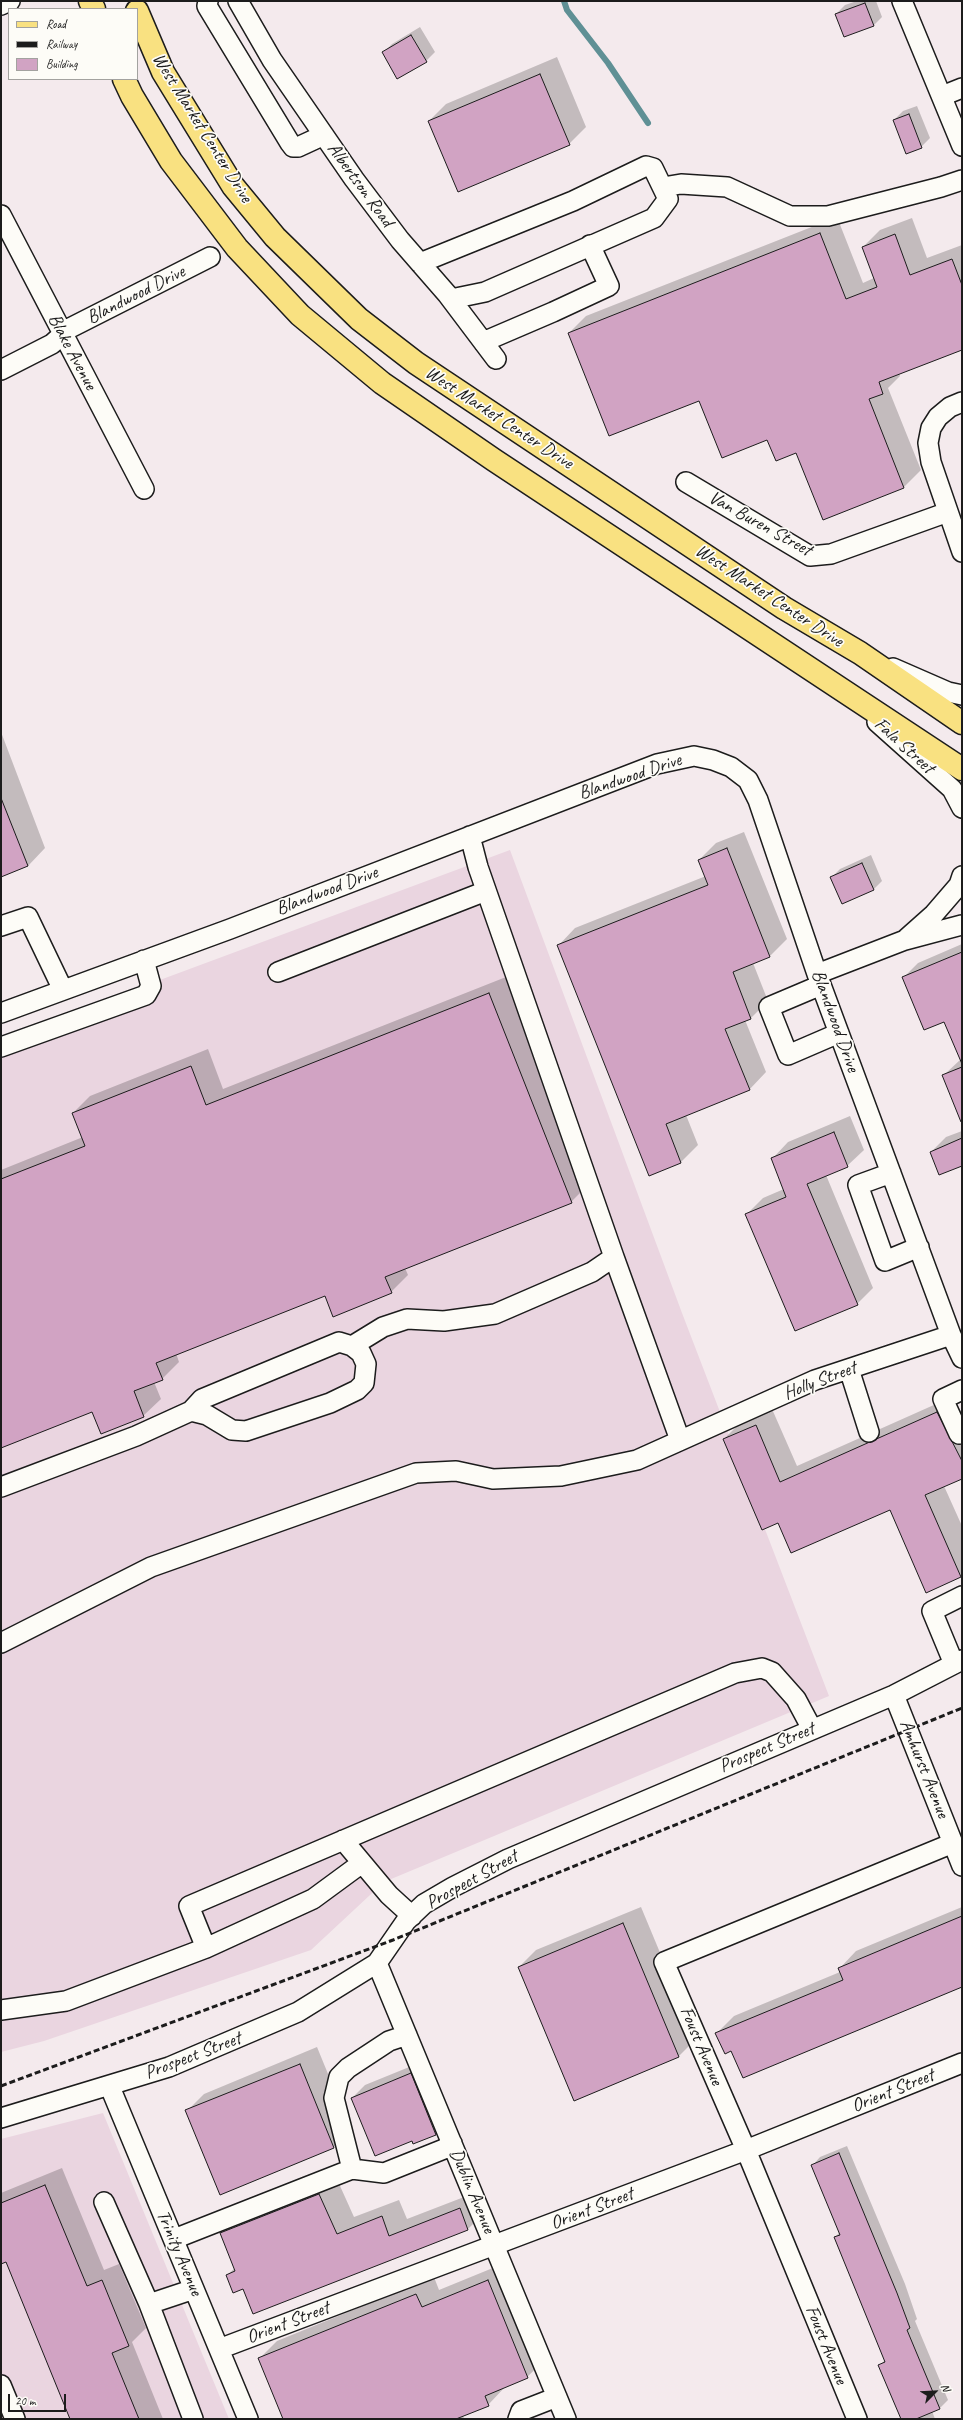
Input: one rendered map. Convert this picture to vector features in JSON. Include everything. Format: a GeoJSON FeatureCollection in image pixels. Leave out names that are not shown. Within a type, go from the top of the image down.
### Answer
{"type":"FeatureCollection","features":[{"type":"Feature","properties":{"kind":"main road","name":"West Market Center Drive"},"geometry":{"type":"LineString","coordinates":[[138,12],[163,72],[233,186],[275,237],[359,319],[416,363],[784,608],[860,653],[962,723]]}},
{"type":"Feature","properties":{"kind":"main road","name":"West Market Center Drive"},"geometry":{"type":"LineString","coordinates":[[124,80],[132,96],[171,161],[237,248],[300,315],[382,383],[962,769]]}},
{"type":"Feature","properties":{"kind":"street"},"geometry":{"type":"LineString","coordinates":[[1,6],[10,1]]}},
{"type":"Feature","properties":{"kind":"street"},"geometry":{"type":"LineString","coordinates":[[208,1],[207,6],[293,147],[298,147],[324,135]]}},
{"type":"Feature","properties":{"kind":"street","name":"Albertson Road"},"geometry":{"type":"LineString","coordinates":[[238,1],[272,60],[354,179],[420,263],[451,299],[496,359]]}},
{"type":"Feature","properties":{"kind":"street"},"geometry":{"type":"LineString","coordinates":[[902,1],[962,146]]}},
{"type":"Feature","properties":{"kind":"street"},"geometry":{"type":"LineString","coordinates":[[942,96],[962,88]]}},
{"type":"Feature","properties":{"kind":"street"},"geometry":{"type":"LineString","coordinates":[[420,263],[584,195],[646,166],[653,168],[668,199],[654,218],[485,292],[451,299]]}},
{"type":"Feature","properties":{"kind":"street"},"geometry":{"type":"LineString","coordinates":[[662,187],[681,184],[727,187],[790,216],[828,216],[962,180]]}},
{"type":"Feature","properties":{"kind":"street","name":"Blake Avenue"},"geometry":{"type":"LineString","coordinates":[[1,215],[144,489]]}},
{"type":"Feature","properties":{"kind":"street"},"geometry":{"type":"LineString","coordinates":[[483,342],[553,312],[608,286],[590,245]]}},
{"type":"Feature","properties":{"kind":"street","name":"Blandwood Drive"},"geometry":{"type":"LineString","coordinates":[[1,370],[52,344],[70,328],[210,257]]}},
{"type":"Feature","properties":{"kind":"street"},"geometry":{"type":"LineString","coordinates":[[962,402],[950,407],[938,417],[931,428],[928,443],[931,462],[962,552]]}},
{"type":"Feature","properties":{"kind":"street","name":"Van Buren Street"},"geometry":{"type":"LineString","coordinates":[[686,482],[810,556],[831,554],[948,512]]}},
{"type":"Feature","properties":{"kind":"street"},"geometry":{"type":"LineString","coordinates":[[860,653],[948,692],[962,695]]}},
{"type":"Feature","properties":{"kind":"street","name":"Fala Street"},"geometry":{"type":"LineString","coordinates":[[840,689],[952,789],[962,808]]}},
{"type":"Feature","properties":{"kind":"street","name":"Blandwood Drive"},"geometry":{"type":"LineString","coordinates":[[1,1013],[657,764],[694,756],[732,767],[748,780],[758,800],[819,980],[951,1335],[962,1358]]}},
{"type":"Feature","properties":{"kind":"street"},"geometry":{"type":"LineString","coordinates":[[470,836],[486,891],[614,1257],[686,1438]]}},
{"type":"Feature","properties":{"kind":"street"},"geometry":{"type":"LineString","coordinates":[[905,940],[934,914],[959,885],[962,876]]}},
{"type":"Feature","properties":{"kind":"street"},"geometry":{"type":"LineString","coordinates":[[278,972],[486,891]]}},
{"type":"Feature","properties":{"kind":"street"},"geometry":{"type":"LineString","coordinates":[[1,926],[28,917],[63,990]]}},
{"type":"Feature","properties":{"kind":"street"},"geometry":{"type":"LineString","coordinates":[[839,1034],[788,1055],[769,1007],[819,980],[905,940],[962,926]]}},
{"type":"Feature","properties":{"kind":"street"},"geometry":{"type":"LineString","coordinates":[[1,1047],[146,995],[151,986],[144,960]]}},
{"type":"Feature","properties":{"kind":"street"},"geometry":{"type":"LineString","coordinates":[[891,1173],[858,1185],[885,1261],[919,1247]]}},
{"type":"Feature","properties":{"kind":"street"},"geometry":{"type":"LineString","coordinates":[[352,1346],[384,1327],[407,1319],[444,1321],[495,1314],[592,1272],[614,1257]]}},
{"type":"Feature","properties":{"kind":"street","name":"Holly Street"},"geometry":{"type":"LineString","coordinates":[[1,1643],[151,1567],[416,1473],[456,1471],[493,1479],[562,1476],[637,1460],[815,1380],[951,1335]]}},
{"type":"Feature","properties":{"kind":"street"},"geometry":{"type":"LineString","coordinates":[[1,1487],[136,1436],[191,1411],[202,1399],[339,1342],[352,1346],[361,1353],[366,1364],[364,1383],[357,1390],[330,1403],[246,1431],[232,1430],[207,1415],[191,1411]]}},
{"type":"Feature","properties":{"kind":"street"},"geometry":{"type":"LineString","coordinates":[[849,1369],[869,1432]]}},
{"type":"Feature","properties":{"kind":"street"},"geometry":{"type":"LineString","coordinates":[[961,1436],[943,1399],[962,1390]]}},
{"type":"Feature","properties":{"kind":"street"},"geometry":{"type":"LineString","coordinates":[[958,1662],[932,1611],[962,1596]]}},
{"type":"Feature","properties":{"kind":"street","name":"Prospect Street"},"geometry":{"type":"LineString","coordinates":[[1,2118],[169,2067],[298,2012],[378,1964],[412,1916],[424,1904],[452,1887],[508,1859],[812,1729],[894,1696],[958,1662]]}},
{"type":"Feature","properties":{"kind":"street"},"geometry":{"type":"LineString","coordinates":[[206,1948],[189,1906],[735,1673],[762,1668],[772,1672],[796,1699],[812,1729]]}},
{"type":"Feature","properties":{"kind":"street","name":"Amhurst Avenue"},"geometry":{"type":"LineString","coordinates":[[894,1696],[962,1866]]}},
{"type":"Feature","properties":{"kind":"street"},"geometry":{"type":"LineString","coordinates":[[343,1840],[362,1863],[412,1916]]}},
{"type":"Feature","properties":{"kind":"street","name":"Foust Avenue"},"geometry":{"type":"LineString","coordinates":[[857,2419],[746,2150],[664,1962],[953,1843]]}},
{"type":"Feature","properties":{"kind":"street"},"geometry":{"type":"LineString","coordinates":[[1,2010],[66,2001],[206,1948],[313,1899],[362,1863]]}},
{"type":"Feature","properties":{"kind":"street","name":"Dublin Avenue"},"geometry":{"type":"LineString","coordinates":[[378,1964],[566,2419]]}},
{"type":"Feature","properties":{"kind":"street"},"geometry":{"type":"LineString","coordinates":[[352,2169],[334,2098],[339,2077],[348,2068],[389,2041],[407,2035]]}},
{"type":"Feature","properties":{"kind":"street","name":"Orient Street"},"geometry":{"type":"LineString","coordinates":[[219,2349],[746,2150],[962,2063]]}},
{"type":"Feature","properties":{"kind":"street","name":"Trinity Avenue"},"geometry":{"type":"LineString","coordinates":[[110,2086],[248,2419]]}},
{"type":"Feature","properties":{"kind":"street"},"geometry":{"type":"LineString","coordinates":[[174,2239],[352,2169],[384,2173],[444,2149],[452,2143]]}},
{"type":"Feature","properties":{"kind":"street"},"geometry":{"type":"LineString","coordinates":[[104,2202],[150,2304],[193,2419]]}},
{"type":"Feature","properties":{"kind":"street"},"geometry":{"type":"LineString","coordinates":[[150,2304],[194,2289]]}},
{"type":"Feature","properties":{"kind":"street"},"geometry":{"type":"LineString","coordinates":[[1,2385],[15,2419]]}},
{"type":"Feature","properties":{"kind":"street"},"geometry":{"type":"LineString","coordinates":[[518,2419],[521,2411],[557,2397]]}},
{"type":"Feature","properties":{"kind":"shaded area"},"geometry":{"type":"Polygon","coordinates":[[[510,850],[682,1313],[829,1696],[384,1882],[311,1950],[44,2041],[1,2052],[1,1039],[510,850]]]}},
{"type":"Feature","properties":{"kind":"shaded area"},"geometry":{"type":"Polygon","coordinates":[[[103,2113],[229,2419],[1,2419],[1,2139],[103,2113]]]}},
{"type":"Feature","properties":{"kind":"building"},"geometry":{"type":"Polygon","coordinates":[[[865,3],[874,26],[844,37],[835,14],[865,3]]]}},
{"type":"Feature","properties":{"kind":"building"},"geometry":{"type":"Polygon","coordinates":[[[411,35],[427,62],[397,79],[382,52],[411,35]]]}},
{"type":"Feature","properties":{"kind":"building"},"geometry":{"type":"Polygon","coordinates":[[[540,74],[570,145],[458,192],[428,121],[540,74]]]}},
{"type":"Feature","properties":{"kind":"building"},"geometry":{"type":"Polygon","coordinates":[[[909,114],[922,148],[906,154],[893,120],[909,114]]]}},
{"type":"Feature","properties":{"kind":"building"},"geometry":{"type":"Polygon","coordinates":[[[820,233],[846,299],[877,287],[862,247],[895,234],[910,275],[952,259],[962,285],[962,350],[879,382],[883,394],[869,399],[904,488],[823,520],[796,453],[776,461],[767,440],[722,458],[699,401],[609,436],[568,333],[820,233]]]}},
{"type":"Feature","properties":{"kind":"building"},"geometry":{"type":"Polygon","coordinates":[[[1,798],[28,866],[1,877],[1,798]]]}},
{"type":"Feature","properties":{"kind":"building"},"geometry":{"type":"Polygon","coordinates":[[[727,848],[770,957],[733,972],[751,1019],[725,1029],[750,1090],[666,1124],[681,1163],[649,1176],[557,945],[708,885],[698,860],[727,848]]]}},
{"type":"Feature","properties":{"kind":"building"},"geometry":{"type":"Polygon","coordinates":[[[862,863],[874,890],[842,904],[830,877],[862,863]]]}},
{"type":"Feature","properties":{"kind":"building"},"geometry":{"type":"Polygon","coordinates":[[[962,952],[962,1064],[944,1022],[924,1030],[902,977],[962,952]]]}},
{"type":"Feature","properties":{"kind":"building"},"geometry":{"type":"Polygon","coordinates":[[[489,993],[572,1203],[385,1277],[392,1293],[333,1317],[325,1296],[156,1363],[163,1380],[134,1391],[144,1417],[101,1434],[92,1412],[1,1448],[1,1179],[85,1146],[72,1113],[191,1066],[206,1105],[489,993]]]}},
{"type":"Feature","properties":{"kind":"building"},"geometry":{"type":"Polygon","coordinates":[[[962,1067],[962,1122],[961,1122],[942,1075],[962,1067]]]}},
{"type":"Feature","properties":{"kind":"building"},"geometry":{"type":"Polygon","coordinates":[[[834,1132],[848,1167],[807,1184],[858,1305],[795,1331],[745,1214],[786,1197],[771,1158],[834,1132]]]}},
{"type":"Feature","properties":{"kind":"building"},"geometry":{"type":"Polygon","coordinates":[[[962,1138],[962,1166],[939,1175],[930,1152],[962,1138]]]}},
{"type":"Feature","properties":{"kind":"building"},"geometry":{"type":"Polygon","coordinates":[[[937,1412],[962,1461],[962,1479],[925,1495],[961,1577],[926,1593],[890,1510],[791,1553],[778,1523],[762,1530],[723,1439],[756,1425],[780,1482],[937,1412]]]}},
{"type":"Feature","properties":{"kind":"building"},"geometry":{"type":"Polygon","coordinates":[[[962,1916],[962,1987],[743,2078],[731,2051],[725,2054],[715,2033],[843,1980],[838,1968],[962,1916]]]}},
{"type":"Feature","properties":{"kind":"building"},"geometry":{"type":"Polygon","coordinates":[[[623,1923],[679,2057],[574,2101],[518,1967],[623,1923]]]}},
{"type":"Feature","properties":{"kind":"building"},"geometry":{"type":"Polygon","coordinates":[[[300,2064],[334,2148],[220,2195],[185,2110],[300,2064]]]}},
{"type":"Feature","properties":{"kind":"building"},"geometry":{"type":"Polygon","coordinates":[[[411,2073],[436,2135],[413,2144],[412,2141],[375,2156],[351,2098],[411,2073]]]}},
{"type":"Feature","properties":{"kind":"building"},"geometry":{"type":"Polygon","coordinates":[[[839,2153],[897,2293],[910,2328],[907,2330],[940,2409],[916,2419],[901,2419],[878,2365],[885,2362],[834,2237],[840,2235],[811,2165],[839,2153]]]}},
{"type":"Feature","properties":{"kind":"building"},"geometry":{"type":"Polygon","coordinates":[[[45,2185],[87,2286],[102,2280],[129,2346],[112,2353],[139,2419],[70,2419],[6,2262],[1,2264],[1,2203],[45,2185]]]}},
{"type":"Feature","properties":{"kind":"building"},"geometry":{"type":"Polygon","coordinates":[[[319,2194],[337,2234],[382,2216],[389,2236],[460,2208],[468,2230],[253,2314],[243,2289],[233,2293],[226,2275],[235,2271],[220,2233],[319,2194]]]}},
{"type":"Feature","properties":{"kind":"building"},"geometry":{"type":"Polygon","coordinates":[[[488,2280],[528,2378],[485,2396],[489,2406],[456,2419],[283,2419],[258,2358],[416,2294],[422,2307],[488,2280]]]}},
{"type":"Feature","properties":{"kind":"waterway"},"geometry":{"type":"LineString","coordinates":[[564,1],[567,10],[608,63],[648,123]]}},
{"type":"Feature","properties":{"kind":"railway"},"geometry":{"type":"LineString","coordinates":[[1,2086],[393,1940],[962,1708]]}}]}
